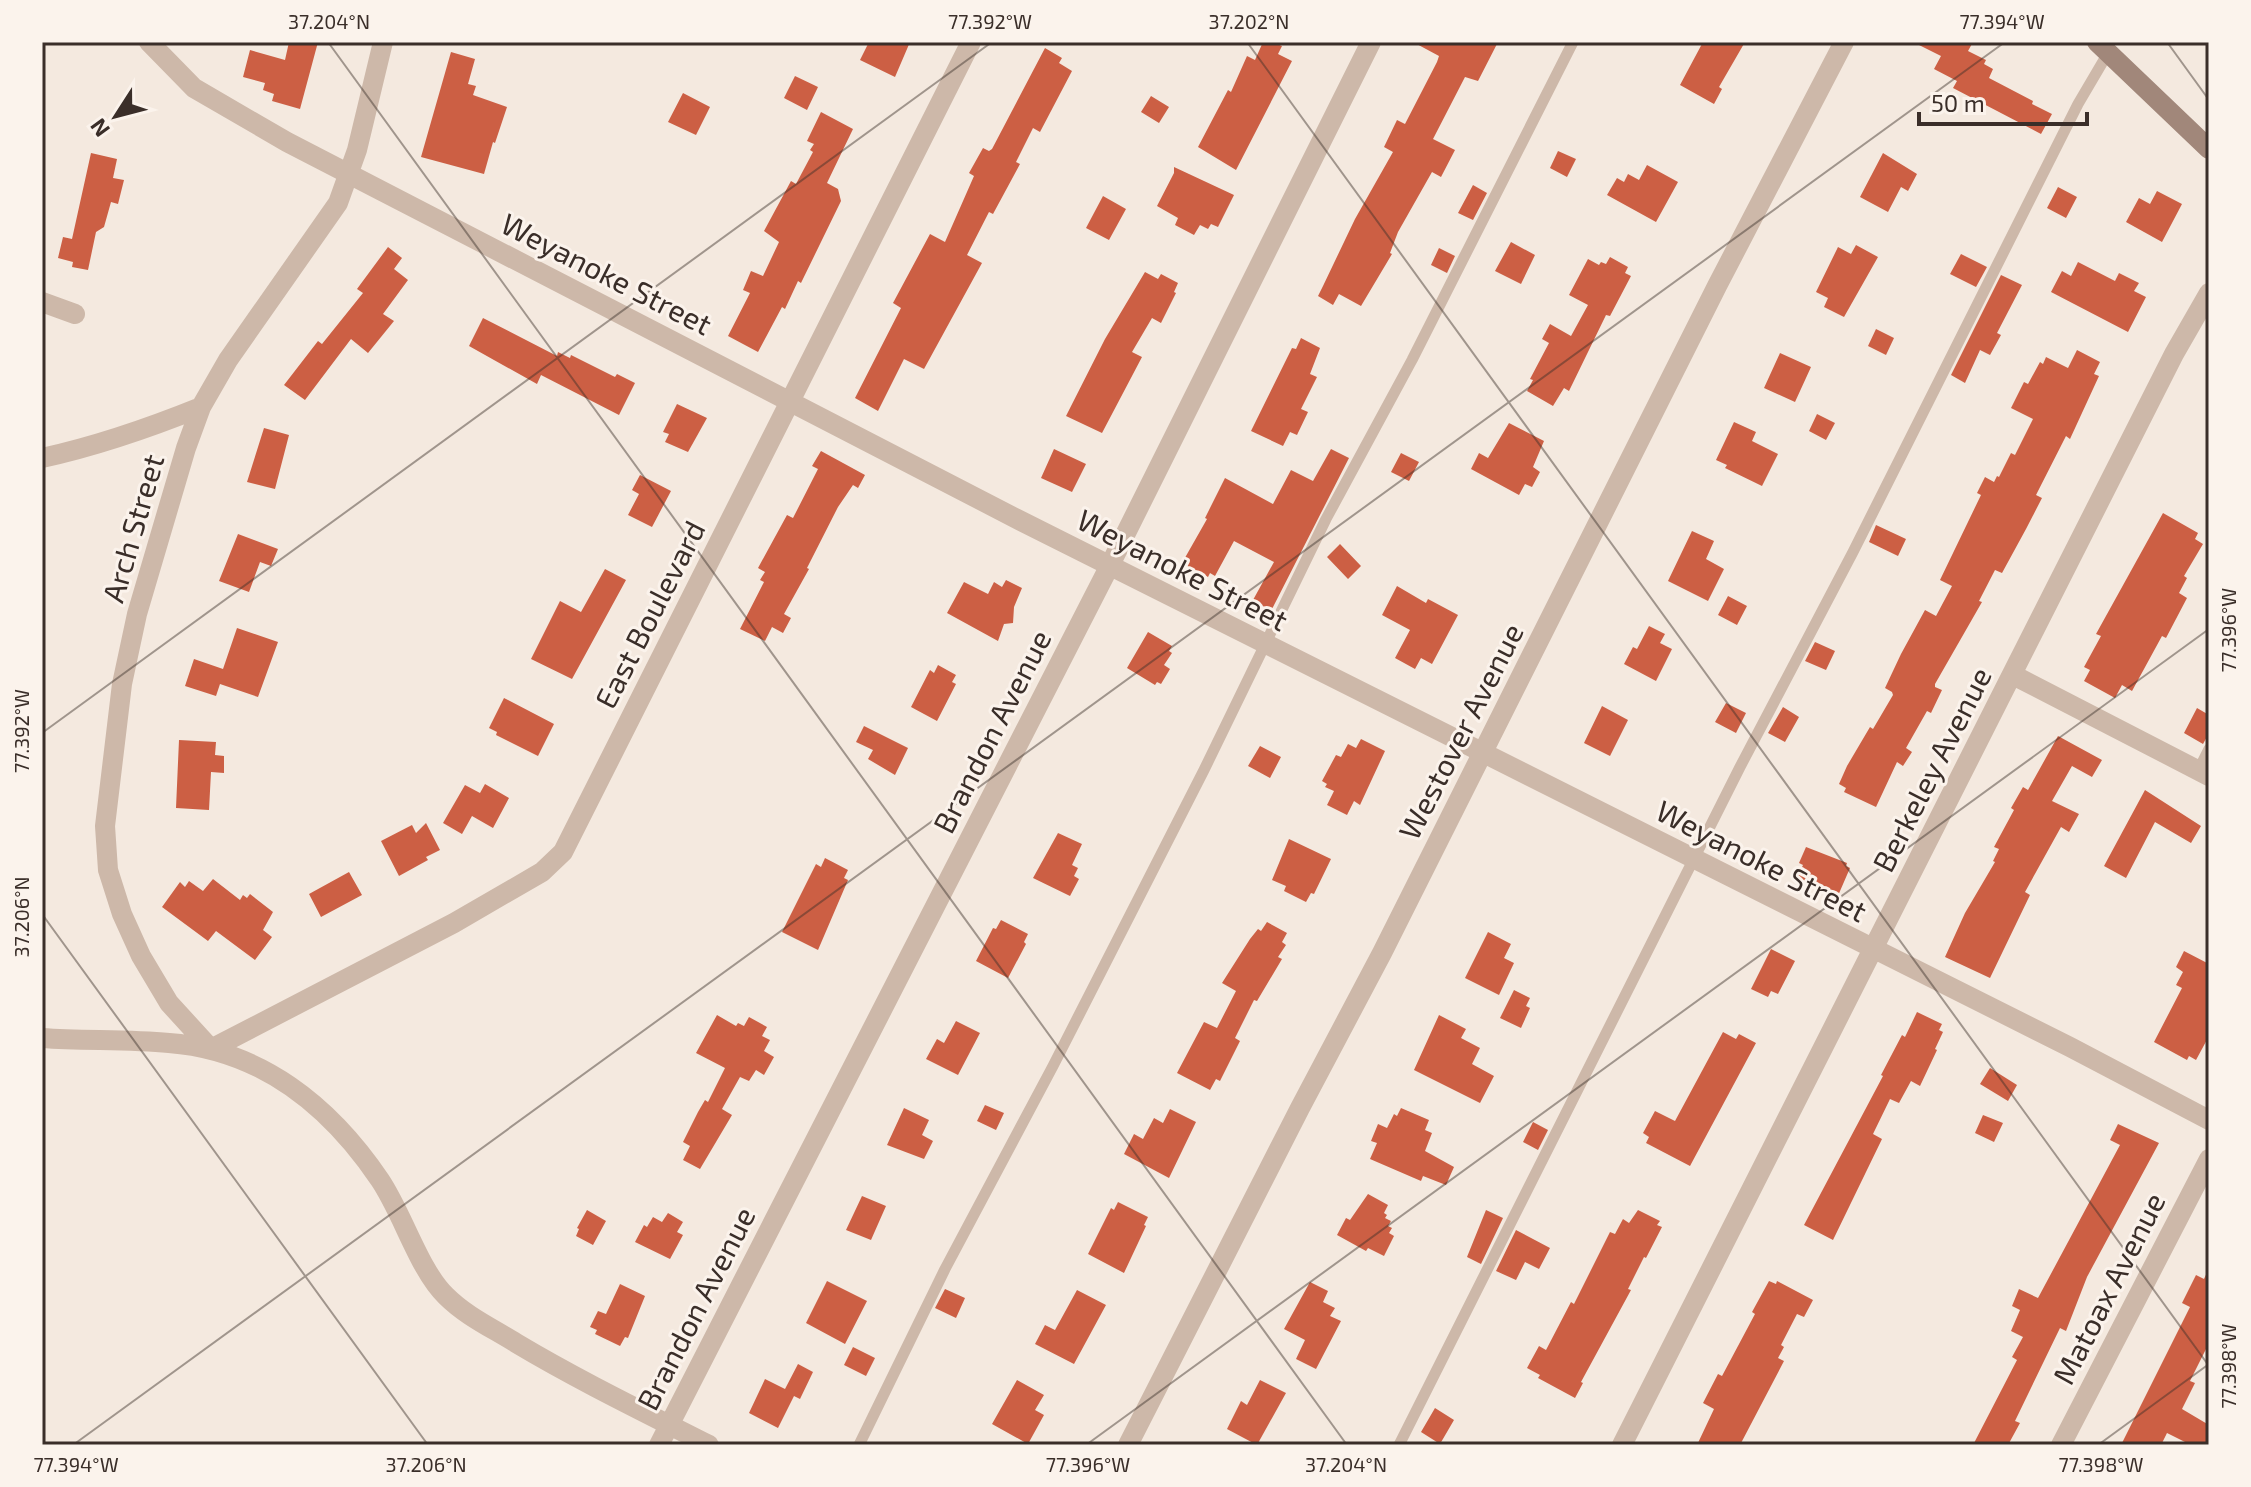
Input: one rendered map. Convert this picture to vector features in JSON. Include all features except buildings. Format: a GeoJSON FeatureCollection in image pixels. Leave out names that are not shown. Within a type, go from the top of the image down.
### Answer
{"type":"FeatureCollection","features":[{"type":"Feature","properties":{"kind":"street","name":"Weyanoke Street"},"geometry":{"type":"LineString","coordinates":[[149,42],[194,88],[349,175],[1110,565],[2209,1120]]}},
{"type":"Feature","properties":{"kind":"street","name":"Arch Street"},"geometry":{"type":"LineString","coordinates":[[211,1049],[169,1003],[141,956],[122,914],[108,870],[105,826],[122,684],[137,614],[201,407],[228,360],[338,203],[349,175],[383,42]]}},
{"type":"Feature","properties":{"kind":"street","name":"East Boulevard"},"geometry":{"type":"LineString","coordinates":[[211,1049],[454,923],[542,872],[563,852],[971,42]]}},
{"type":"Feature","properties":{"kind":"street","name":"Brandon Avenue"},"geometry":{"type":"LineString","coordinates":[[659,1445],[1110,565],[1371,42]]}},
{"type":"Feature","properties":{"kind":"street","name":"Westover Avenue"},"geometry":{"type":"LineString","coordinates":[[1128,1445],[1844,42]]}},
{"type":"Feature","properties":{"kind":"street"},"geometry":{"type":"LineString","coordinates":[[2102,47],[2209,149]]}},
{"type":"Feature","properties":{"kind":"street","name":"Berkeley Avenue"},"geometry":{"type":"LineString","coordinates":[[1622,1445],[2174,354],[2209,293]]}},
{"type":"Feature","properties":{"kind":"street"},"geometry":{"type":"LineString","coordinates":[[42,302],[75,314]]}},
{"type":"Feature","properties":{"kind":"street"},"geometry":{"type":"LineString","coordinates":[[42,458],[139,431],[201,407]]}},
{"type":"Feature","properties":{"kind":"street"},"geometry":{"type":"LineString","coordinates":[[2013,675],[2204,773]]}},
{"type":"Feature","properties":{"kind":"street"},"geometry":{"type":"LineString","coordinates":[[42,1038],[170,1043],[211,1049],[269,1071],[334,1123],[359,1150],[382,1182],[428,1272],[442,1293],[461,1310],[557,1368],[709,1445]]}},
{"type":"Feature","properties":{"kind":"street","name":"Matoax Avenue"},"geometry":{"type":"LineString","coordinates":[[2061,1445],[2209,1159]]}},
{"type":"Feature","properties":{"kind":"lane"},"geometry":{"type":"LineString","coordinates":[[859,1445],[945,1269],[1060,1052],[1266,644],[1326,519],[1405,372],[1573,42]]}},
{"type":"Feature","properties":{"kind":"lane"},"geometry":{"type":"LineString","coordinates":[[1399,1445],[1694,859],[1853,552],[2078,104],[2102,47]]}},
{"type":"Feature","properties":{"kind":"lane"},"geometry":{"type":"LineString","coordinates":[[2204,773],[2209,749]]}}]}
